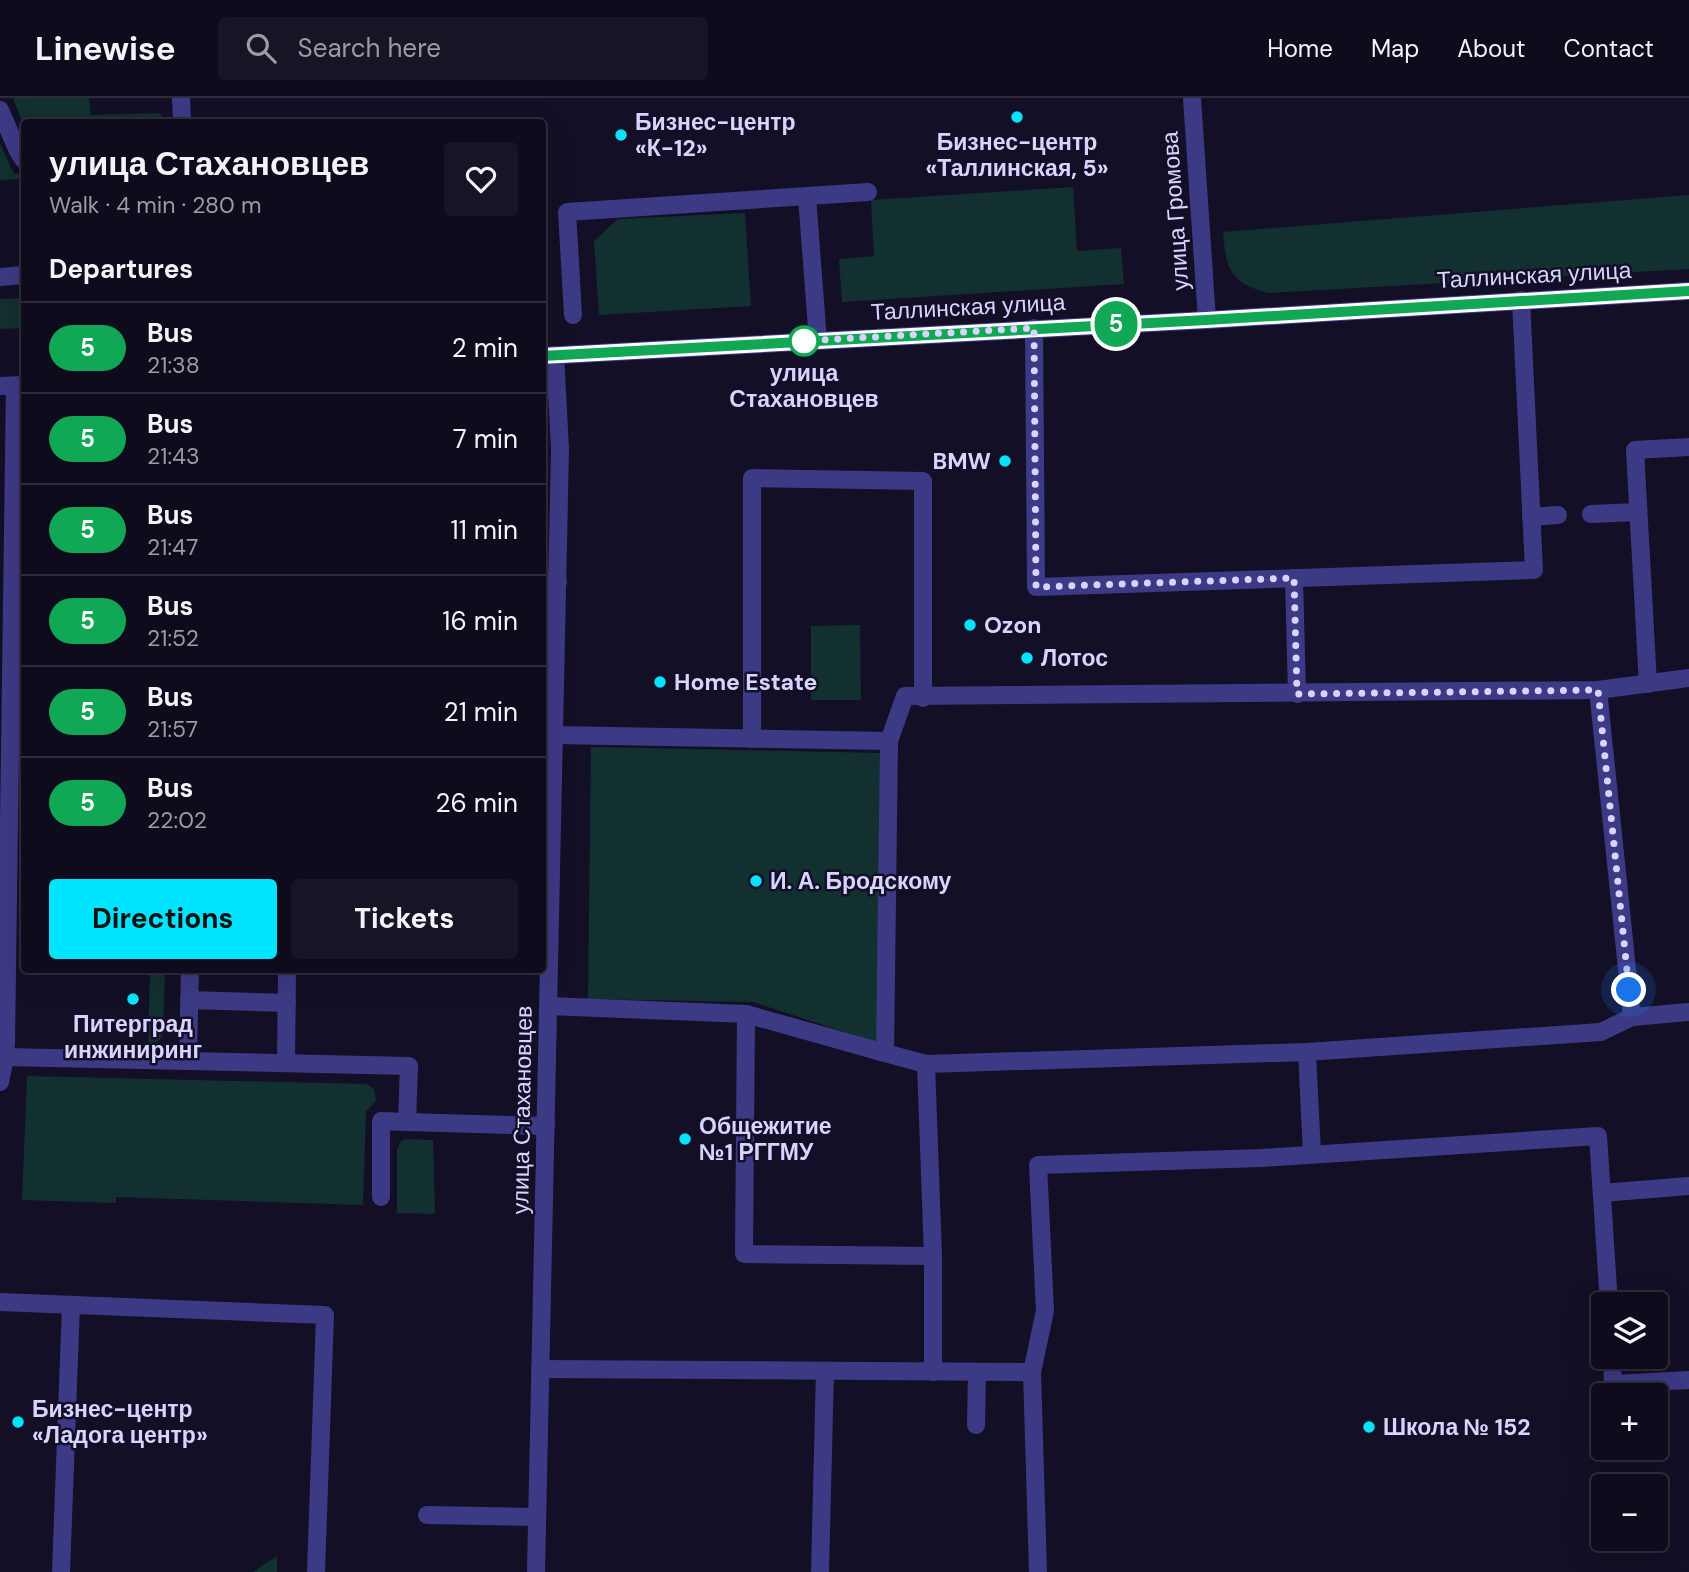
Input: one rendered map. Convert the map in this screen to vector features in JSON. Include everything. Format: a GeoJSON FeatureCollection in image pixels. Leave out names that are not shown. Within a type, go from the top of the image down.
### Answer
{"type":"FeatureCollection","features":[{"type":"Feature","properties":{"kind":"street"},"geometry":{"type":"LineString","coordinates":[[181,98],[182,119]]}},
{"type":"Feature","properties":{"kind":"street","name":"улица Громова"},"geometry":{"type":"LineString","coordinates":[[1192,98],[1206,320]]}},
{"type":"Feature","properties":{"kind":"street"},"geometry":{"type":"LineString","coordinates":[[0,110],[21,156]]}},
{"type":"Feature","properties":{"kind":"street"},"geometry":{"type":"LineString","coordinates":[[573,315],[567,212],[868,192]]}},
{"type":"Feature","properties":{"kind":"street"},"geometry":{"type":"LineString","coordinates":[[807,197],[818,341]]}},
{"type":"Feature","properties":{"kind":"street"},"geometry":{"type":"LineString","coordinates":[[0,277],[21,275]]}},
{"type":"Feature","properties":{"kind":"street","name":"Таллинская улица"},"geometry":{"type":"LineString","coordinates":[[549,356],[1689,290]]}},
{"type":"Feature","properties":{"kind":"street"},"geometry":{"type":"LineString","coordinates":[[1034,328],[1036,587],[1534,570],[1521,300]]}},
{"type":"Feature","properties":{"kind":"street","name":"улица Стахановцев"},"geometry":{"type":"LineString","coordinates":[[536,1572],[555,735],[550,582],[561,449],[549,356]]}},
{"type":"Feature","properties":{"kind":"street"},"geometry":{"type":"LineString","coordinates":[[0,1082],[5,1057],[6,654],[18,617],[13,386]]}},
{"type":"Feature","properties":{"kind":"street"},"geometry":{"type":"LineString","coordinates":[[1648,684],[1635,450],[1689,447]]}},
{"type":"Feature","properties":{"kind":"street"},"geometry":{"type":"LineString","coordinates":[[752,738],[752,478],[923,481],[923,698]]}},
{"type":"Feature","properties":{"kind":"street"},"geometry":{"type":"LineString","coordinates":[[1591,514],[1637,512]]}},
{"type":"Feature","properties":{"kind":"street"},"geometry":{"type":"LineString","coordinates":[[1531,517],[1558,515]]}},
{"type":"Feature","properties":{"kind":"street"},"geometry":{"type":"LineString","coordinates":[[1294,578],[1297,694]]}},
{"type":"Feature","properties":{"kind":"street"},"geometry":{"type":"LineString","coordinates":[[885,1053],[889,741],[905,696],[923,698],[1598,690],[1689,678]]}},
{"type":"Feature","properties":{"kind":"street"},"geometry":{"type":"LineString","coordinates":[[1598,690],[1632,1017]]}},
{"type":"Feature","properties":{"kind":"street"},"geometry":{"type":"LineString","coordinates":[[555,735],[889,741]]}},
{"type":"Feature","properties":{"kind":"street"},"geometry":{"type":"LineString","coordinates":[[188,1061],[190,973]]}},
{"type":"Feature","properties":{"kind":"street"},"geometry":{"type":"LineString","coordinates":[[286,1063],[287,973]]}},
{"type":"Feature","properties":{"kind":"street"},"geometry":{"type":"LineString","coordinates":[[189,1000],[287,1003]]}},
{"type":"Feature","properties":{"kind":"street"},"geometry":{"type":"LineString","coordinates":[[549,1006],[746,1014],[926,1064],[1307,1052],[1601,1032],[1632,1017],[1689,1012]]}},
{"type":"Feature","properties":{"kind":"street"},"geometry":{"type":"LineString","coordinates":[[746,1014],[744,1254],[933,1256]]}},
{"type":"Feature","properties":{"kind":"street"},"geometry":{"type":"LineString","coordinates":[[1307,1052],[1312,1154]]}},
{"type":"Feature","properties":{"kind":"street"},"geometry":{"type":"LineString","coordinates":[[5,1057],[409,1066],[407,1122]]}},
{"type":"Feature","properties":{"kind":"street"},"geometry":{"type":"LineString","coordinates":[[926,1064],[933,1256],[933,1372]]}},
{"type":"Feature","properties":{"kind":"street"},"geometry":{"type":"LineString","coordinates":[[381,1197],[381,1121],[546,1126]]}},
{"type":"Feature","properties":{"kind":"street"},"geometry":{"type":"LineString","coordinates":[[1038,1572],[1032,1371],[1045,1311],[1038,1165],[1312,1154],[1598,1136],[1608,1292]]}},
{"type":"Feature","properties":{"kind":"street"},"geometry":{"type":"LineString","coordinates":[[1602,1193],[1689,1186]]}},
{"type":"Feature","properties":{"kind":"street"},"geometry":{"type":"LineString","coordinates":[[0,1302],[325,1315],[316,1572]]}},
{"type":"Feature","properties":{"kind":"street"},"geometry":{"type":"LineString","coordinates":[[61,1572],[71,1305]]}},
{"type":"Feature","properties":{"kind":"street"},"geometry":{"type":"LineString","coordinates":[[540,1369],[1032,1371]]}},
{"type":"Feature","properties":{"kind":"street"},"geometry":{"type":"LineString","coordinates":[[1612,1369],[1613,1384],[1689,1380]]}},
{"type":"Feature","properties":{"kind":"street"},"geometry":{"type":"LineString","coordinates":[[820,1572],[825,1371]]}},
{"type":"Feature","properties":{"kind":"street"},"geometry":{"type":"LineString","coordinates":[[976,1425],[977,1372]]}},
{"type":"Feature","properties":{"kind":"street"},"geometry":{"type":"LineString","coordinates":[[427,1515],[537,1517]]}},
{"type":"Feature","properties":{"kind":"green space"},"geometry":{"type":"Polygon","coordinates":[[[13,98],[89,98],[91,115],[156,113],[161,114],[164,119],[21,119],[13,98]]]}},
{"type":"Feature","properties":{"kind":"green space"},"geometry":{"type":"Polygon","coordinates":[[[0,143],[14,174],[21,174],[21,179],[0,180],[0,143]]]}},
{"type":"Feature","properties":{"kind":"green space"},"geometry":{"type":"Polygon","coordinates":[[[1073,187],[1077,251],[1121,248],[1124,284],[842,302],[839,259],[874,256],[871,200],[1073,187]]]}},
{"type":"Feature","properties":{"kind":"green space"},"geometry":{"type":"Polygon","coordinates":[[[1689,195],[1689,269],[1268,293],[1245,284],[1232,273],[1226,256],[1223,232],[1689,195]]]}},
{"type":"Feature","properties":{"kind":"green space"},"geometry":{"type":"Polygon","coordinates":[[[745,213],[751,306],[599,315],[594,241],[618,219],[745,213]]]}},
{"type":"Feature","properties":{"kind":"green space"},"geometry":{"type":"Polygon","coordinates":[[[21,298],[21,328],[0,329],[0,299],[21,298]]]}},
{"type":"Feature","properties":{"kind":"green space"},"geometry":{"type":"Polygon","coordinates":[[[860,625],[861,700],[811,700],[811,626],[860,625]]]}},
{"type":"Feature","properties":{"kind":"green space"},"geometry":{"type":"Polygon","coordinates":[[[591,747],[880,753],[878,1043],[753,1002],[588,999],[591,747]]]}},
{"type":"Feature","properties":{"kind":"green space"},"geometry":{"type":"Polygon","coordinates":[[[150,973],[165,973],[163,1035],[157,1042],[148,1043],[150,973]]]}},
{"type":"Feature","properties":{"kind":"green space"},"geometry":{"type":"Polygon","coordinates":[[[27,1076],[366,1084],[374,1089],[376,1101],[366,1111],[363,1205],[116,1197],[116,1203],[22,1200],[27,1076]]]}},
{"type":"Feature","properties":{"kind":"green space"},"geometry":{"type":"Polygon","coordinates":[[[405,1139],[433,1140],[435,1214],[397,1213],[397,1150],[405,1139]]]}},
{"type":"Feature","properties":{"kind":"green space"},"geometry":{"type":"Polygon","coordinates":[[[277,1556],[277,1572],[253,1572],[277,1556]]]}},
{"type":"Feature","properties":{"kind":"bus line","name":"5"},"geometry":{"type":"LineString","coordinates":[[546,356],[1689,291]]}},
{"type":"Feature","properties":{"kind":"place","name":"Бизнес-центр «Таллинская, 5»"},"geometry":{"type":"Point","coordinates":[1017,117]}},
{"type":"Feature","properties":{"kind":"place","name":"Бизнес-центр «К-12»"},"geometry":{"type":"Point","coordinates":[621,135]}},
{"type":"Feature","properties":{"kind":"place","name":"улица Стахановцев"},"geometry":{"type":"Point","coordinates":[804,341]}},
{"type":"Feature","properties":{"kind":"place","name":"BMW"},"geometry":{"type":"Point","coordinates":[1005,461]}},
{"type":"Feature","properties":{"kind":"place","name":"Ozon"},"geometry":{"type":"Point","coordinates":[970,625]}},
{"type":"Feature","properties":{"kind":"place","name":"Лотос"},"geometry":{"type":"Point","coordinates":[1027,658]}},
{"type":"Feature","properties":{"kind":"place","name":"Home Estate"},"geometry":{"type":"Point","coordinates":[660,682]}},
{"type":"Feature","properties":{"kind":"place","name":"И. А. Бродскому"},"geometry":{"type":"Point","coordinates":[756,881]}},
{"type":"Feature","properties":{"kind":"place","name":"Питерград инжиниринг"},"geometry":{"type":"Point","coordinates":[133,999]}},
{"type":"Feature","properties":{"kind":"place","name":"Общежитие №1 РГГМУ"},"geometry":{"type":"Point","coordinates":[685,1139]}},
{"type":"Feature","properties":{"kind":"place","name":"Бизнес-центр «Ладога центр»"},"geometry":{"type":"Point","coordinates":[18,1422]}},
{"type":"Feature","properties":{"kind":"place","name":"Школа № 152"},"geometry":{"type":"Point","coordinates":[1369,1427]}},
{"type":"Feature","properties":{"kind":"route"},"geometry":{"type":"LineString","coordinates":[[804,341],[1034,328],[1036,587],[1294,578],[1297,694],[1598,690],[1629,990]]}}]}
